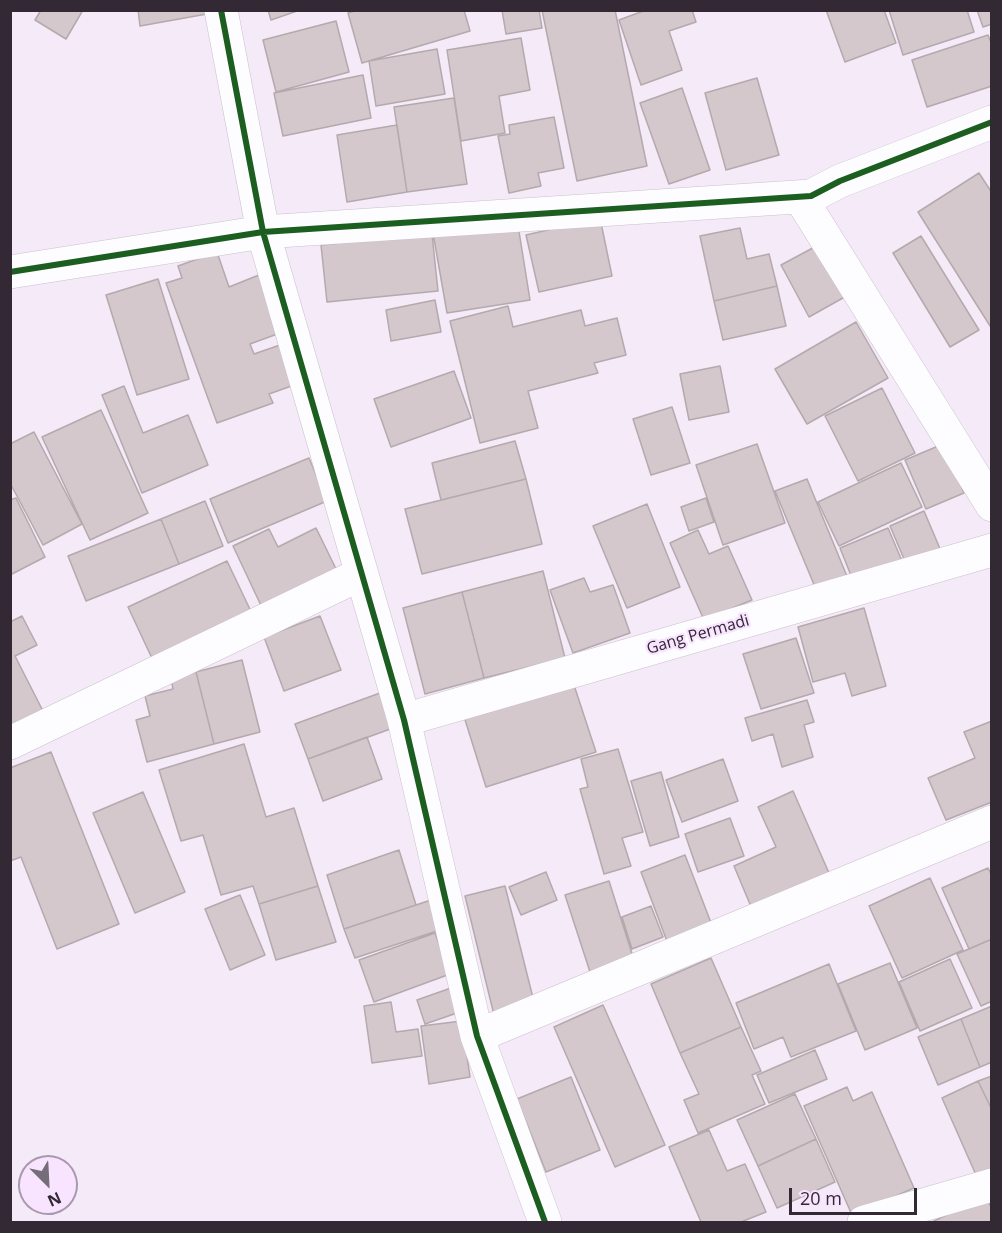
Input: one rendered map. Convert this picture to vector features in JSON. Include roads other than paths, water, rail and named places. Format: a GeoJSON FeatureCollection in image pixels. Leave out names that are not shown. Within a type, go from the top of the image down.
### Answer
{"type":"FeatureCollection","features":[{"type":"Feature","properties":{"kind":"street"},"geometry":{"type":"LineString","coordinates":[[221,10],[263,232],[404,720],[477,1036],[545,1222]]}},
{"type":"Feature","properties":{"kind":"street"},"geometry":{"type":"LineString","coordinates":[[10,272],[263,232],[805,197],[840,181],[992,122]]}},
{"type":"Feature","properties":{"kind":"street"},"geometry":{"type":"LineString","coordinates":[[805,197],[992,506]]}},
{"type":"Feature","properties":{"kind":"street","name":"Gang Permadi"},"geometry":{"type":"LineString","coordinates":[[404,720],[992,550]]}},
{"type":"Feature","properties":{"kind":"street"},"geometry":{"type":"LineString","coordinates":[[10,743],[361,574]]}},
{"type":"Feature","properties":{"kind":"street"},"geometry":{"type":"LineString","coordinates":[[477,1036],[992,822]]}},
{"type":"Feature","properties":{"kind":"street"},"geometry":{"type":"LineString","coordinates":[[864,1222],[992,1185]]}}]}
